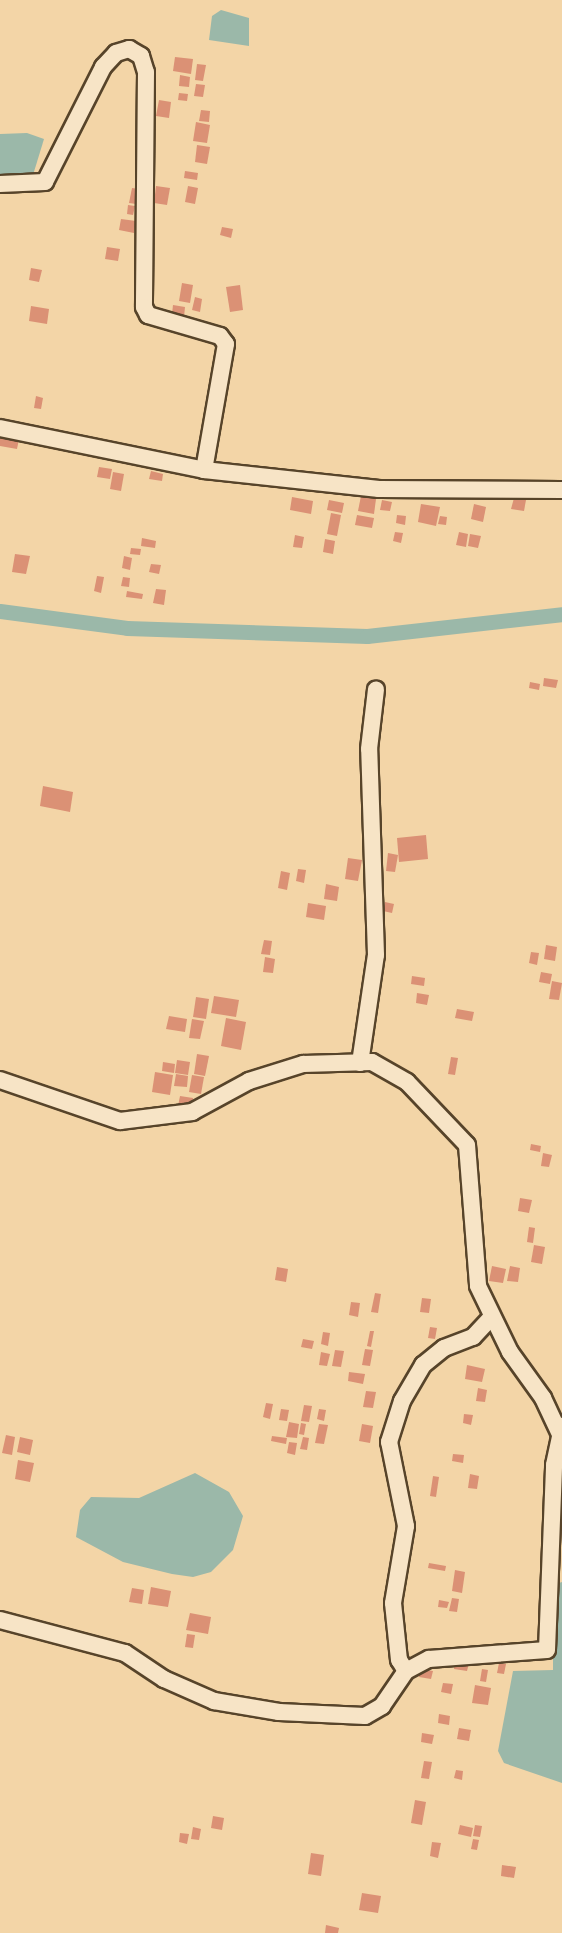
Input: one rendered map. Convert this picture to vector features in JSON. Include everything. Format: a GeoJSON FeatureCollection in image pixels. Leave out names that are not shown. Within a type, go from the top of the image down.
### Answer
{"type":"FeatureCollection","features":[{"type":"Feature","properties":{"kind":"street"},"geometry":{"type":"LineString","coordinates":[[0,184],[45,182],[103,67],[116,53],[129,49],[141,56],[147,72],[144,307],[148,315],[220,336],[225,344],[204,470]]}},
{"type":"Feature","properties":{"kind":"street"},"geometry":{"type":"LineString","coordinates":[[0,428],[204,470],[379,489],[562,490]]}},
{"type":"Feature","properties":{"kind":"street"},"geometry":{"type":"LineString","coordinates":[[360,1062],[376,956],[369,749],[376,689]]}},
{"type":"Feature","properties":{"kind":"street"},"geometry":{"type":"LineString","coordinates":[[0,1080],[86,1112],[152,1121],[192,1112],[249,1081],[303,1064],[372,1062],[407,1082],[467,1145],[478,1286],[491,1318],[560,1429],[547,1650],[429,1659],[406,1671],[382,1706],[365,1716],[279,1712],[214,1701],[108,1647],[0,1620]]}},
{"type":"Feature","properties":{"kind":"street"},"geometry":{"type":"LineString","coordinates":[[406,1671],[399,1660],[393,1603],[406,1526],[389,1442],[402,1401],[423,1365],[444,1348],[473,1337],[491,1318]]}},
{"type":"Feature","properties":{"kind":"shaded area"},"geometry":{"type":"Polygon","coordinates":[[[221,10],[249,18],[249,46],[209,40],[212,16],[221,10]]]}},
{"type":"Feature","properties":{"kind":"shaded area"},"geometry":{"type":"Polygon","coordinates":[[[27,133],[44,139],[33,175],[0,178],[0,134],[27,133]]]}},
{"type":"Feature","properties":{"kind":"shaded area"},"geometry":{"type":"Polygon","coordinates":[[[195,1473],[229,1492],[243,1516],[233,1550],[211,1572],[193,1577],[123,1562],[76,1537],[80,1510],[91,1497],[139,1498],[195,1473]]]}},
{"type":"Feature","properties":{"kind":"shaded area"},"geometry":{"type":"Polygon","coordinates":[[[562,1582],[562,1783],[504,1763],[498,1751],[513,1671],[553,1670],[553,1585],[562,1582]]]}},
{"type":"Feature","properties":{"kind":"building"},"geometry":{"type":"Polygon","coordinates":[[[175,57],[193,59],[191,74],[173,71],[175,57]]]}},
{"type":"Feature","properties":{"kind":"building"},"geometry":{"type":"Polygon","coordinates":[[[197,64],[206,65],[203,81],[195,80],[197,64]]]}},
{"type":"Feature","properties":{"kind":"building"},"geometry":{"type":"Polygon","coordinates":[[[180,75],[190,77],[189,87],[179,86],[180,75]]]}},
{"type":"Feature","properties":{"kind":"building"},"geometry":{"type":"Polygon","coordinates":[[[196,84],[205,85],[203,97],[194,96],[196,84]]]}},
{"type":"Feature","properties":{"kind":"building"},"geometry":{"type":"Polygon","coordinates":[[[179,93],[188,94],[187,101],[178,100],[179,93]]]}},
{"type":"Feature","properties":{"kind":"building"},"geometry":{"type":"Polygon","coordinates":[[[159,100],[171,102],[169,118],[156,116],[159,100]]]}},
{"type":"Feature","properties":{"kind":"building"},"geometry":{"type":"Polygon","coordinates":[[[201,110],[210,111],[209,122],[199,121],[201,110]]]}},
{"type":"Feature","properties":{"kind":"building"},"geometry":{"type":"Polygon","coordinates":[[[196,122],[210,125],[207,143],[193,141],[196,122]]]}},
{"type":"Feature","properties":{"kind":"building"},"geometry":{"type":"Polygon","coordinates":[[[197,145],[210,147],[207,164],[195,162],[197,145]]]}},
{"type":"Feature","properties":{"kind":"building"},"geometry":{"type":"Polygon","coordinates":[[[185,171],[198,173],[197,180],[184,178],[185,171]]]}},
{"type":"Feature","properties":{"kind":"building"},"geometry":{"type":"Polygon","coordinates":[[[156,186],[170,188],[167,205],[154,203],[156,186]]]}},
{"type":"Feature","properties":{"kind":"building"},"geometry":{"type":"Polygon","coordinates":[[[188,186],[198,188],[195,204],[185,202],[188,186]]]}},
{"type":"Feature","properties":{"kind":"building"},"geometry":{"type":"Polygon","coordinates":[[[132,188],[139,189],[136,204],[129,203],[132,188]]]}},
{"type":"Feature","properties":{"kind":"building"},"geometry":{"type":"Polygon","coordinates":[[[128,205],[135,206],[133,215],[127,214],[128,205]]]}},
{"type":"Feature","properties":{"kind":"building"},"geometry":{"type":"Polygon","coordinates":[[[121,219],[136,221],[134,233],[119,230],[121,219]]]}},
{"type":"Feature","properties":{"kind":"building"},"geometry":{"type":"Polygon","coordinates":[[[222,227],[233,229],[231,238],[220,235],[222,227]]]}},
{"type":"Feature","properties":{"kind":"building"},"geometry":{"type":"Polygon","coordinates":[[[107,247],[120,249],[118,261],[105,259],[107,247]]]}},
{"type":"Feature","properties":{"kind":"building"},"geometry":{"type":"Polygon","coordinates":[[[31,268],[42,270],[39,282],[29,280],[31,268]]]}},
{"type":"Feature","properties":{"kind":"building"},"geometry":{"type":"Polygon","coordinates":[[[182,283],[193,285],[190,303],[179,301],[182,283]]]}},
{"type":"Feature","properties":{"kind":"building"},"geometry":{"type":"Polygon","coordinates":[[[240,285],[243,310],[230,312],[226,287],[240,285]]]}},
{"type":"Feature","properties":{"kind":"building"},"geometry":{"type":"Polygon","coordinates":[[[195,297],[202,299],[200,312],[192,310],[195,297]]]}},
{"type":"Feature","properties":{"kind":"building"},"geometry":{"type":"Polygon","coordinates":[[[173,305],[185,307],[184,317],[172,314],[173,305]]]}},
{"type":"Feature","properties":{"kind":"building"},"geometry":{"type":"Polygon","coordinates":[[[31,306],[49,309],[47,324],[29,321],[31,306]]]}},
{"type":"Feature","properties":{"kind":"building"},"geometry":{"type":"Polygon","coordinates":[[[36,396],[43,398],[41,409],[34,408],[36,396]]]}},
{"type":"Feature","properties":{"kind":"building"},"geometry":{"type":"Polygon","coordinates":[[[0,436],[19,439],[17,449],[0,446],[0,436]]]}},
{"type":"Feature","properties":{"kind":"building"},"geometry":{"type":"Polygon","coordinates":[[[99,467],[112,469],[110,479],[97,477],[99,467]]]}},
{"type":"Feature","properties":{"kind":"building"},"geometry":{"type":"Polygon","coordinates":[[[151,471],[163,474],[162,481],[149,479],[151,471]]]}},
{"type":"Feature","properties":{"kind":"building"},"geometry":{"type":"Polygon","coordinates":[[[113,472],[124,474],[121,491],[110,489],[113,472]]]}},
{"type":"Feature","properties":{"kind":"building"},"geometry":{"type":"Polygon","coordinates":[[[361,496],[376,499],[374,514],[358,511],[361,496]]]}},
{"type":"Feature","properties":{"kind":"building"},"geometry":{"type":"Polygon","coordinates":[[[292,497],[313,501],[311,514],[290,510],[292,497]]]}},
{"type":"Feature","properties":{"kind":"building"},"geometry":{"type":"Polygon","coordinates":[[[514,498],[526,500],[524,511],[511,509],[514,498]]]}},
{"type":"Feature","properties":{"kind":"building"},"geometry":{"type":"Polygon","coordinates":[[[329,500],[344,503],[342,513],[327,510],[329,500]]]}},
{"type":"Feature","properties":{"kind":"building"},"geometry":{"type":"Polygon","coordinates":[[[382,500],[392,502],[390,511],[380,510],[382,500]]]}},
{"type":"Feature","properties":{"kind":"building"},"geometry":{"type":"Polygon","coordinates":[[[421,504],[440,507],[436,526],[418,522],[421,504]]]}},
{"type":"Feature","properties":{"kind":"building"},"geometry":{"type":"Polygon","coordinates":[[[474,504],[486,507],[483,522],[471,519],[474,504]]]}},
{"type":"Feature","properties":{"kind":"building"},"geometry":{"type":"Polygon","coordinates":[[[331,513],[341,515],[337,536],[327,534],[331,513]]]}},
{"type":"Feature","properties":{"kind":"building"},"geometry":{"type":"Polygon","coordinates":[[[357,515],[374,518],[372,528],[355,525],[357,515]]]}},
{"type":"Feature","properties":{"kind":"building"},"geometry":{"type":"Polygon","coordinates":[[[397,515],[406,516],[405,525],[396,523],[397,515]]]}},
{"type":"Feature","properties":{"kind":"building"},"geometry":{"type":"Polygon","coordinates":[[[440,516],[447,517],[446,525],[438,524],[440,516]]]}},
{"type":"Feature","properties":{"kind":"building"},"geometry":{"type":"Polygon","coordinates":[[[395,532],[403,533],[401,543],[393,541],[395,532]]]}},
{"type":"Feature","properties":{"kind":"building"},"geometry":{"type":"Polygon","coordinates":[[[459,532],[468,534],[466,547],[456,545],[459,532]]]}},
{"type":"Feature","properties":{"kind":"building"},"geometry":{"type":"Polygon","coordinates":[[[470,534],[481,536],[478,548],[468,546],[470,534]]]}},
{"type":"Feature","properties":{"kind":"building"},"geometry":{"type":"Polygon","coordinates":[[[295,535],[304,537],[302,548],[293,547],[295,535]]]}},
{"type":"Feature","properties":{"kind":"building"},"geometry":{"type":"Polygon","coordinates":[[[142,538],[156,541],[155,548],[141,546],[142,538]]]}},
{"type":"Feature","properties":{"kind":"building"},"geometry":{"type":"Polygon","coordinates":[[[325,539],[335,541],[333,554],[323,552],[325,539]]]}},
{"type":"Feature","properties":{"kind":"building"},"geometry":{"type":"Polygon","coordinates":[[[131,548],[141,549],[140,555],[130,554],[131,548]]]}},
{"type":"Feature","properties":{"kind":"building"},"geometry":{"type":"Polygon","coordinates":[[[15,554],[30,556],[26,574],[12,572],[15,554]]]}},
{"type":"Feature","properties":{"kind":"building"},"geometry":{"type":"Polygon","coordinates":[[[124,556],[132,558],[130,570],[122,568],[124,556]]]}},
{"type":"Feature","properties":{"kind":"building"},"geometry":{"type":"Polygon","coordinates":[[[151,564],[161,565],[159,574],[149,572],[151,564]]]}},
{"type":"Feature","properties":{"kind":"building"},"geometry":{"type":"Polygon","coordinates":[[[97,576],[104,577],[101,593],[94,591],[97,576]]]}},
{"type":"Feature","properties":{"kind":"building"},"geometry":{"type":"Polygon","coordinates":[[[123,577],[130,578],[129,587],[121,586],[123,577]]]}},
{"type":"Feature","properties":{"kind":"building"},"geometry":{"type":"Polygon","coordinates":[[[156,589],[166,590],[164,605],[153,603],[156,589]]]}},
{"type":"Feature","properties":{"kind":"building"},"geometry":{"type":"Polygon","coordinates":[[[127,591],[143,594],[142,599],[126,597],[127,591]]]}},
{"type":"Feature","properties":{"kind":"building"},"geometry":{"type":"Polygon","coordinates":[[[544,678],[558,680],[556,688],[543,686],[544,678]]]}},
{"type":"Feature","properties":{"kind":"building"},"geometry":{"type":"Polygon","coordinates":[[[530,682],[540,684],[539,690],[529,688],[530,682]]]}},
{"type":"Feature","properties":{"kind":"building"},"geometry":{"type":"Polygon","coordinates":[[[43,786],[73,792],[70,812],[40,806],[43,786]]]}},
{"type":"Feature","properties":{"kind":"building"},"geometry":{"type":"Polygon","coordinates":[[[426,835],[428,859],[399,862],[397,838],[426,835]]]}},
{"type":"Feature","properties":{"kind":"building"},"geometry":{"type":"Polygon","coordinates":[[[388,853],[398,855],[395,872],[386,871],[388,853]]]}},
{"type":"Feature","properties":{"kind":"building"},"geometry":{"type":"Polygon","coordinates":[[[348,858],[362,860],[358,881],[345,879],[348,858]]]}},
{"type":"Feature","properties":{"kind":"building"},"geometry":{"type":"Polygon","coordinates":[[[298,869],[306,870],[304,883],[296,881],[298,869]]]}},
{"type":"Feature","properties":{"kind":"building"},"geometry":{"type":"Polygon","coordinates":[[[281,871],[290,873],[287,890],[278,888],[281,871]]]}},
{"type":"Feature","properties":{"kind":"building"},"geometry":{"type":"Polygon","coordinates":[[[326,884],[339,887],[337,901],[324,899],[326,884]]]}},
{"type":"Feature","properties":{"kind":"building"},"geometry":{"type":"Polygon","coordinates":[[[385,902],[394,904],[392,913],[383,911],[385,902]]]}},
{"type":"Feature","properties":{"kind":"building"},"geometry":{"type":"Polygon","coordinates":[[[308,903],[326,906],[324,920],[306,917],[308,903]]]}},
{"type":"Feature","properties":{"kind":"building"},"geometry":{"type":"Polygon","coordinates":[[[264,940],[272,941],[270,955],[261,954],[264,940]]]}},
{"type":"Feature","properties":{"kind":"building"},"geometry":{"type":"Polygon","coordinates":[[[546,945],[557,947],[555,961],[544,959],[546,945]]]}},
{"type":"Feature","properties":{"kind":"building"},"geometry":{"type":"Polygon","coordinates":[[[531,952],[539,953],[537,965],[529,963],[531,952]]]}},
{"type":"Feature","properties":{"kind":"building"},"geometry":{"type":"Polygon","coordinates":[[[265,957],[275,959],[273,973],[263,972],[265,957]]]}},
{"type":"Feature","properties":{"kind":"building"},"geometry":{"type":"Polygon","coordinates":[[[541,972],[552,974],[550,984],[539,982],[541,972]]]}},
{"type":"Feature","properties":{"kind":"building"},"geometry":{"type":"Polygon","coordinates":[[[412,976],[425,978],[424,986],[411,984],[412,976]]]}},
{"type":"Feature","properties":{"kind":"building"},"geometry":{"type":"Polygon","coordinates":[[[552,981],[562,983],[559,1000],[549,999],[552,981]]]}},
{"type":"Feature","properties":{"kind":"building"},"geometry":{"type":"Polygon","coordinates":[[[417,993],[429,995],[427,1005],[416,1003],[417,993]]]}},
{"type":"Feature","properties":{"kind":"building"},"geometry":{"type":"Polygon","coordinates":[[[214,996],[239,1000],[236,1017],[211,1013],[214,996]]]}},
{"type":"Feature","properties":{"kind":"building"},"geometry":{"type":"Polygon","coordinates":[[[196,997],[209,999],[206,1019],[193,1017],[196,997]]]}},
{"type":"Feature","properties":{"kind":"building"},"geometry":{"type":"Polygon","coordinates":[[[457,1009],[474,1012],[472,1021],[455,1018],[457,1009]]]}},
{"type":"Feature","properties":{"kind":"building"},"geometry":{"type":"Polygon","coordinates":[[[169,1016],[187,1019],[185,1032],[166,1029],[169,1016]]]}},
{"type":"Feature","properties":{"kind":"building"},"geometry":{"type":"Polygon","coordinates":[[[226,1018],[246,1022],[241,1050],[221,1046],[226,1018]]]}},
{"type":"Feature","properties":{"kind":"building"},"geometry":{"type":"Polygon","coordinates":[[[192,1019],[204,1021],[200,1039],[189,1038],[192,1019]]]}},
{"type":"Feature","properties":{"kind":"building"},"geometry":{"type":"Polygon","coordinates":[[[197,1054],[209,1056],[205,1076],[194,1074],[197,1054]]]}},
{"type":"Feature","properties":{"kind":"building"},"geometry":{"type":"Polygon","coordinates":[[[451,1057],[458,1058],[455,1075],[448,1074],[451,1057]]]}},
{"type":"Feature","properties":{"kind":"building"},"geometry":{"type":"Polygon","coordinates":[[[177,1060],[190,1062],[188,1075],[175,1073],[177,1060]]]}},
{"type":"Feature","properties":{"kind":"building"},"geometry":{"type":"Polygon","coordinates":[[[163,1062],[175,1064],[174,1073],[162,1071],[163,1062]]]}},
{"type":"Feature","properties":{"kind":"building"},"geometry":{"type":"Polygon","coordinates":[[[155,1072],[173,1075],[170,1095],[152,1092],[155,1072]]]}},
{"type":"Feature","properties":{"kind":"building"},"geometry":{"type":"Polygon","coordinates":[[[176,1074],[188,1076],[187,1087],[174,1086],[176,1074]]]}},
{"type":"Feature","properties":{"kind":"building"},"geometry":{"type":"Polygon","coordinates":[[[192,1075],[204,1077],[201,1094],[189,1092],[192,1075]]]}},
{"type":"Feature","properties":{"kind":"building"},"geometry":{"type":"Polygon","coordinates":[[[180,1096],[193,1098],[191,1108],[178,1106],[180,1096]]]}},
{"type":"Feature","properties":{"kind":"building"},"geometry":{"type":"Polygon","coordinates":[[[531,1144],[541,1146],[540,1152],[530,1150],[531,1144]]]}},
{"type":"Feature","properties":{"kind":"building"},"geometry":{"type":"Polygon","coordinates":[[[543,1153],[552,1155],[549,1167],[541,1166],[543,1153]]]}},
{"type":"Feature","properties":{"kind":"building"},"geometry":{"type":"Polygon","coordinates":[[[520,1198],[532,1200],[529,1213],[518,1211],[520,1198]]]}},
{"type":"Feature","properties":{"kind":"building"},"geometry":{"type":"Polygon","coordinates":[[[529,1227],[535,1228],[533,1243],[527,1242],[529,1227]]]}},
{"type":"Feature","properties":{"kind":"building"},"geometry":{"type":"Polygon","coordinates":[[[534,1245],[545,1247],[542,1264],[531,1262],[534,1245]]]}},
{"type":"Feature","properties":{"kind":"building"},"geometry":{"type":"Polygon","coordinates":[[[492,1266],[506,1269],[503,1283],[489,1281],[492,1266]]]}},
{"type":"Feature","properties":{"kind":"building"},"geometry":{"type":"Polygon","coordinates":[[[510,1266],[520,1268],[518,1282],[507,1281],[510,1266]]]}},
{"type":"Feature","properties":{"kind":"building"},"geometry":{"type":"Polygon","coordinates":[[[277,1267],[288,1269],[286,1282],[275,1280],[277,1267]]]}},
{"type":"Feature","properties":{"kind":"building"},"geometry":{"type":"Polygon","coordinates":[[[375,1293],[381,1294],[378,1313],[371,1312],[375,1293]]]}},
{"type":"Feature","properties":{"kind":"building"},"geometry":{"type":"Polygon","coordinates":[[[422,1298],[431,1299],[429,1313],[420,1312],[422,1298]]]}},
{"type":"Feature","properties":{"kind":"building"},"geometry":{"type":"Polygon","coordinates":[[[351,1302],[360,1303],[358,1317],[349,1315],[351,1302]]]}},
{"type":"Feature","properties":{"kind":"building"},"geometry":{"type":"Polygon","coordinates":[[[430,1327],[437,1328],[435,1339],[428,1338],[430,1327]]]}},
{"type":"Feature","properties":{"kind":"building"},"geometry":{"type":"Polygon","coordinates":[[[370,1331],[374,1331],[371,1347],[367,1346],[370,1331]]]}},
{"type":"Feature","properties":{"kind":"building"},"geometry":{"type":"Polygon","coordinates":[[[323,1332],[330,1333],[328,1346],[321,1344],[323,1332]]]}},
{"type":"Feature","properties":{"kind":"building"},"geometry":{"type":"Polygon","coordinates":[[[303,1339],[314,1341],[312,1349],[301,1347],[303,1339]]]}},
{"type":"Feature","properties":{"kind":"building"},"geometry":{"type":"Polygon","coordinates":[[[365,1349],[373,1350],[370,1366],[362,1365],[365,1349]]]}},
{"type":"Feature","properties":{"kind":"building"},"geometry":{"type":"Polygon","coordinates":[[[335,1350],[344,1351],[341,1367],[332,1366],[335,1350]]]}},
{"type":"Feature","properties":{"kind":"building"},"geometry":{"type":"Polygon","coordinates":[[[321,1352],[330,1354],[327,1366],[319,1365],[321,1352]]]}},
{"type":"Feature","properties":{"kind":"building"},"geometry":{"type":"Polygon","coordinates":[[[467,1365],[485,1369],[482,1382],[465,1379],[467,1365]]]}},
{"type":"Feature","properties":{"kind":"building"},"geometry":{"type":"Polygon","coordinates":[[[349,1372],[365,1374],[363,1384],[348,1381],[349,1372]]]}},
{"type":"Feature","properties":{"kind":"building"},"geometry":{"type":"Polygon","coordinates":[[[478,1388],[487,1390],[485,1402],[476,1401],[478,1388]]]}},
{"type":"Feature","properties":{"kind":"building"},"geometry":{"type":"Polygon","coordinates":[[[366,1391],[376,1392],[373,1408],[363,1407],[366,1391]]]}},
{"type":"Feature","properties":{"kind":"building"},"geometry":{"type":"Polygon","coordinates":[[[266,1403],[273,1404],[270,1419],[263,1417],[266,1403]]]}},
{"type":"Feature","properties":{"kind":"building"},"geometry":{"type":"Polygon","coordinates":[[[304,1405],[312,1406],[309,1422],[301,1421],[304,1405]]]}},
{"type":"Feature","properties":{"kind":"building"},"geometry":{"type":"Polygon","coordinates":[[[281,1409],[289,1410],[287,1421],[279,1420],[281,1409]]]}},
{"type":"Feature","properties":{"kind":"building"},"geometry":{"type":"Polygon","coordinates":[[[319,1409],[326,1410],[324,1421],[317,1419],[319,1409]]]}},
{"type":"Feature","properties":{"kind":"building"},"geometry":{"type":"Polygon","coordinates":[[[464,1414],[473,1415],[471,1425],[463,1423],[464,1414]]]}},
{"type":"Feature","properties":{"kind":"building"},"geometry":{"type":"Polygon","coordinates":[[[289,1422],[299,1424],[297,1438],[286,1437],[289,1422]]]}},
{"type":"Feature","properties":{"kind":"building"},"geometry":{"type":"Polygon","coordinates":[[[301,1423],[306,1424],[304,1435],[299,1434],[301,1423]]]}},
{"type":"Feature","properties":{"kind":"building"},"geometry":{"type":"Polygon","coordinates":[[[319,1424],[328,1425],[324,1444],[315,1443],[319,1424]]]}},
{"type":"Feature","properties":{"kind":"building"},"geometry":{"type":"Polygon","coordinates":[[[362,1424],[373,1426],[370,1443],[359,1441],[362,1424]]]}},
{"type":"Feature","properties":{"kind":"building"},"geometry":{"type":"Polygon","coordinates":[[[6,1435],[15,1437],[12,1455],[2,1453],[6,1435]]]}},
{"type":"Feature","properties":{"kind":"building"},"geometry":{"type":"Polygon","coordinates":[[[272,1436],[287,1438],[286,1444],[271,1441],[272,1436]]]}},
{"type":"Feature","properties":{"kind":"building"},"geometry":{"type":"Polygon","coordinates":[[[20,1437],[33,1440],[30,1455],[17,1452],[20,1437]]]}},
{"type":"Feature","properties":{"kind":"building"},"geometry":{"type":"Polygon","coordinates":[[[303,1437],[309,1438],[307,1450],[300,1449],[303,1437]]]}},
{"type":"Feature","properties":{"kind":"building"},"geometry":{"type":"Polygon","coordinates":[[[289,1442],[297,1443],[295,1455],[287,1453],[289,1442]]]}},
{"type":"Feature","properties":{"kind":"building"},"geometry":{"type":"Polygon","coordinates":[[[453,1454],[464,1455],[463,1463],[452,1461],[453,1454]]]}},
{"type":"Feature","properties":{"kind":"building"},"geometry":{"type":"Polygon","coordinates":[[[18,1460],[34,1463],[30,1482],[15,1479],[18,1460]]]}},
{"type":"Feature","properties":{"kind":"building"},"geometry":{"type":"Polygon","coordinates":[[[470,1474],[479,1476],[477,1489],[468,1488],[470,1474]]]}},
{"type":"Feature","properties":{"kind":"building"},"geometry":{"type":"Polygon","coordinates":[[[433,1476],[439,1477],[436,1497],[430,1496],[433,1476]]]}},
{"type":"Feature","properties":{"kind":"building"},"geometry":{"type":"Polygon","coordinates":[[[429,1563],[446,1566],[445,1571],[428,1568],[429,1563]]]}},
{"type":"Feature","properties":{"kind":"building"},"geometry":{"type":"Polygon","coordinates":[[[455,1570],[465,1572],[462,1593],[452,1591],[455,1570]]]}},
{"type":"Feature","properties":{"kind":"building"},"geometry":{"type":"Polygon","coordinates":[[[151,1587],[171,1591],[168,1607],[148,1604],[151,1587]]]}},
{"type":"Feature","properties":{"kind":"building"},"geometry":{"type":"Polygon","coordinates":[[[132,1588],[144,1590],[142,1604],[129,1602],[132,1588]]]}},
{"type":"Feature","properties":{"kind":"building"},"geometry":{"type":"Polygon","coordinates":[[[452,1598],[459,1599],[457,1612],[449,1611],[452,1598]]]}},
{"type":"Feature","properties":{"kind":"building"},"geometry":{"type":"Polygon","coordinates":[[[439,1600],[449,1602],[447,1608],[438,1607],[439,1600]]]}},
{"type":"Feature","properties":{"kind":"building"},"geometry":{"type":"Polygon","coordinates":[[[190,1613],[211,1617],[208,1634],[186,1630],[190,1613]]]}},
{"type":"Feature","properties":{"kind":"building"},"geometry":{"type":"Polygon","coordinates":[[[187,1634],[195,1635],[193,1648],[185,1647],[187,1634]]]}},
{"type":"Feature","properties":{"kind":"building"},"geometry":{"type":"Polygon","coordinates":[[[455,1661],[469,1663],[467,1671],[454,1669],[455,1661]]]}},
{"type":"Feature","properties":{"kind":"building"},"geometry":{"type":"Polygon","coordinates":[[[499,1663],[506,1664],[504,1674],[497,1673],[499,1663]]]}},
{"type":"Feature","properties":{"kind":"building"},"geometry":{"type":"Polygon","coordinates":[[[420,1669],[433,1671],[431,1679],[419,1677],[420,1669]]]}},
{"type":"Feature","properties":{"kind":"building"},"geometry":{"type":"Polygon","coordinates":[[[482,1669],[488,1670],[486,1682],[480,1681],[482,1669]]]}},
{"type":"Feature","properties":{"kind":"building"},"geometry":{"type":"Polygon","coordinates":[[[443,1683],[453,1684],[451,1694],[441,1692],[443,1683]]]}},
{"type":"Feature","properties":{"kind":"building"},"geometry":{"type":"Polygon","coordinates":[[[475,1685],[491,1688],[488,1705],[472,1703],[475,1685]]]}},
{"type":"Feature","properties":{"kind":"building"},"geometry":{"type":"Polygon","coordinates":[[[439,1714],[450,1716],[449,1725],[438,1723],[439,1714]]]}},
{"type":"Feature","properties":{"kind":"building"},"geometry":{"type":"Polygon","coordinates":[[[459,1728],[471,1730],[469,1741],[457,1739],[459,1728]]]}},
{"type":"Feature","properties":{"kind":"building"},"geometry":{"type":"Polygon","coordinates":[[[422,1733],[434,1735],[432,1744],[421,1742],[422,1733]]]}},
{"type":"Feature","properties":{"kind":"building"},"geometry":{"type":"Polygon","coordinates":[[[424,1761],[432,1762],[429,1779],[421,1778],[424,1761]]]}},
{"type":"Feature","properties":{"kind":"building"},"geometry":{"type":"Polygon","coordinates":[[[456,1770],[463,1771],[462,1780],[454,1778],[456,1770]]]}},
{"type":"Feature","properties":{"kind":"building"},"geometry":{"type":"Polygon","coordinates":[[[415,1800],[426,1802],[422,1825],[411,1823],[415,1800]]]}},
{"type":"Feature","properties":{"kind":"building"},"geometry":{"type":"Polygon","coordinates":[[[213,1816],[224,1818],[222,1830],[211,1828],[213,1816]]]}},
{"type":"Feature","properties":{"kind":"building"},"geometry":{"type":"Polygon","coordinates":[[[460,1825],[473,1828],[471,1837],[458,1834],[460,1825]]]}},
{"type":"Feature","properties":{"kind":"building"},"geometry":{"type":"Polygon","coordinates":[[[475,1825],[482,1826],[480,1837],[473,1836],[475,1825]]]}},
{"type":"Feature","properties":{"kind":"building"},"geometry":{"type":"Polygon","coordinates":[[[193,1827],[201,1829],[199,1840],[191,1839],[193,1827]]]}},
{"type":"Feature","properties":{"kind":"building"},"geometry":{"type":"Polygon","coordinates":[[[180,1833],[189,1834],[187,1844],[179,1842],[180,1833]]]}},
{"type":"Feature","properties":{"kind":"building"},"geometry":{"type":"Polygon","coordinates":[[[473,1839],[479,1840],[477,1850],[471,1849],[473,1839]]]}},
{"type":"Feature","properties":{"kind":"building"},"geometry":{"type":"Polygon","coordinates":[[[432,1842],[441,1843],[438,1858],[430,1856],[432,1842]]]}},
{"type":"Feature","properties":{"kind":"building"},"geometry":{"type":"Polygon","coordinates":[[[311,1853],[324,1855],[321,1876],[308,1874],[311,1853]]]}},
{"type":"Feature","properties":{"kind":"building"},"geometry":{"type":"Polygon","coordinates":[[[502,1865],[516,1867],[514,1878],[501,1876],[502,1865]]]}},
{"type":"Feature","properties":{"kind":"building"},"geometry":{"type":"Polygon","coordinates":[[[362,1893],[381,1896],[378,1913],[359,1910],[362,1893]]]}},
{"type":"Feature","properties":{"kind":"building"},"geometry":{"type":"Polygon","coordinates":[[[326,1925],[339,1928],[338,1933],[325,1933],[326,1925]]]}},
{"type":"Feature","properties":{"kind":"waterway"},"geometry":{"type":"LineString","coordinates":[[0,611],[127,628],[367,636],[562,614]]}}]}
